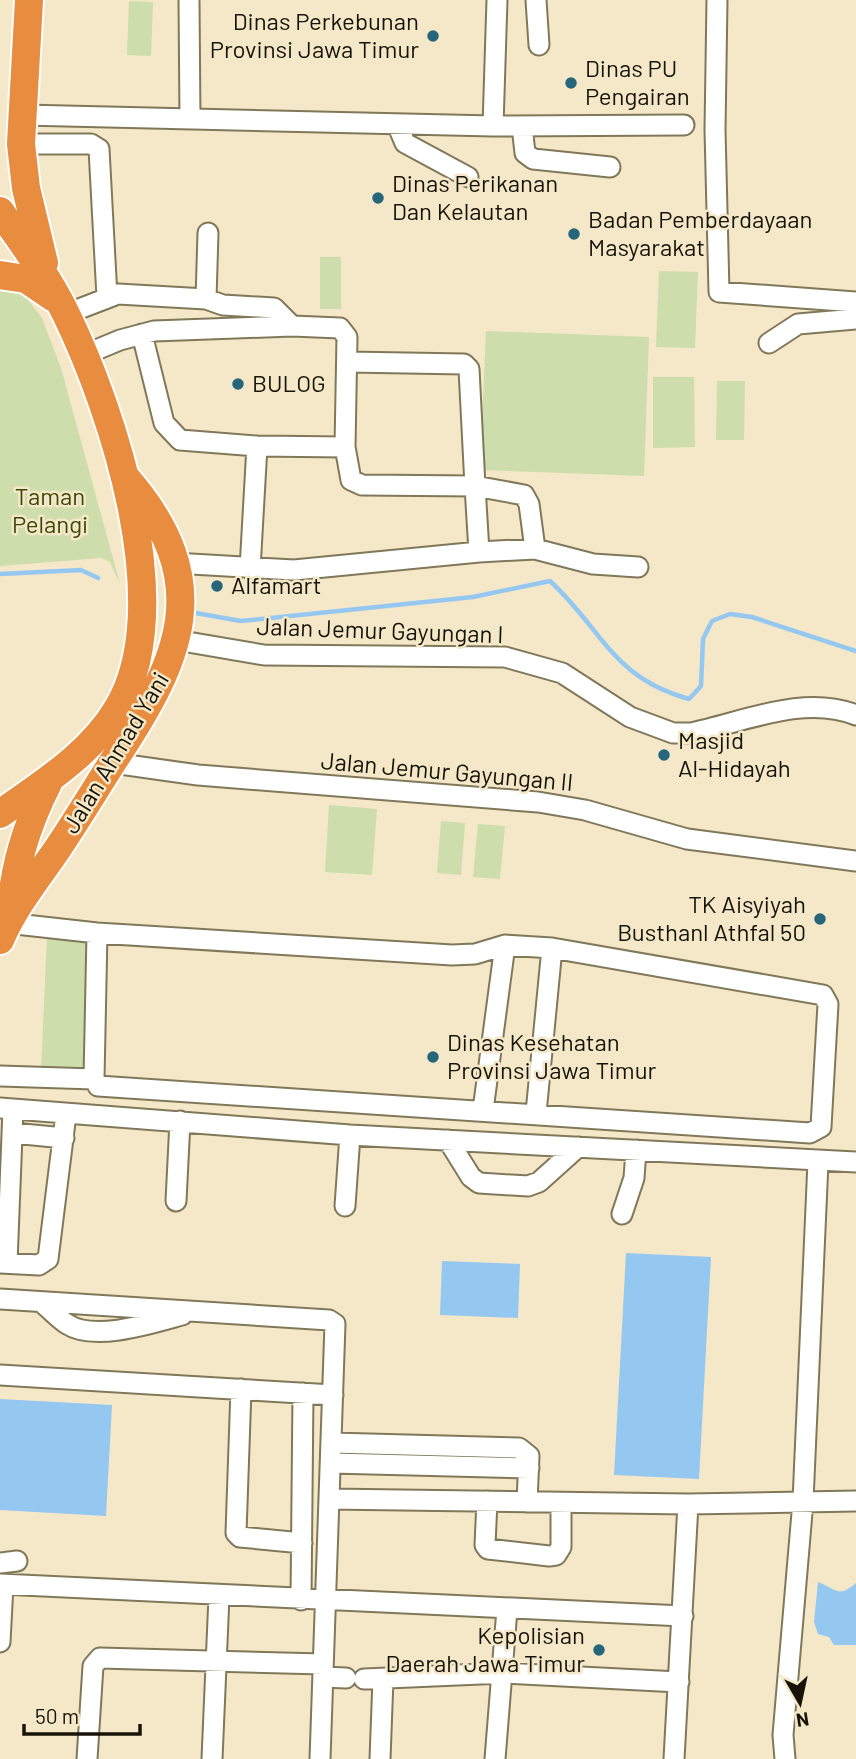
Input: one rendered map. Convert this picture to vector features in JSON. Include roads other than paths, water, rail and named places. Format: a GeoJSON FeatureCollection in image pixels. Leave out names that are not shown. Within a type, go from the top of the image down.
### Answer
{"type":"FeatureCollection","features":[{"type":"Feature","properties":{"kind":"highway"},"geometry":{"type":"LineString","coordinates":[[29,0],[21,144],[26,188],[49,283]]}},
{"type":"Feature","properties":{"kind":"highway"},"geometry":{"type":"LineString","coordinates":[[0,211],[49,283],[85,355],[127,478],[141,587],[136,663],[128,689],[108,724],[93,743],[52,777],[0,814]]}},
{"type":"Feature","properties":{"kind":"highway"},"geometry":{"type":"LineString","coordinates":[[0,275],[26,279],[47,291],[64,311]]}},
{"type":"Feature","properties":{"kind":"highway"},"geometry":{"type":"LineString","coordinates":[[127,478],[160,523],[174,564],[179,617]]}},
{"type":"Feature","properties":{"kind":"highway","name":"Jalan Ahmad Yani"},"geometry":{"type":"LineString","coordinates":[[6,926],[158,690],[179,617]]}},
{"type":"Feature","properties":{"kind":"highway"},"geometry":{"type":"LineString","coordinates":[[0,786],[110,767]]}},
{"type":"Feature","properties":{"kind":"highway"},"geometry":{"type":"LineString","coordinates":[[6,926],[26,830],[52,777]]}},
{"type":"Feature","properties":{"kind":"street"},"geometry":{"type":"LineString","coordinates":[[189,0],[190,120]]}},
{"type":"Feature","properties":{"kind":"street"},"geometry":{"type":"LineString","coordinates":[[494,126],[497,0]]}},
{"type":"Feature","properties":{"kind":"street"},"geometry":{"type":"LineString","coordinates":[[536,0],[539,45]]}},
{"type":"Feature","properties":{"kind":"street"},"geometry":{"type":"LineString","coordinates":[[716,0],[715,130],[719,292],[856,302]]}},
{"type":"Feature","properties":{"kind":"street"},"geometry":{"type":"LineString","coordinates":[[23,115],[494,126],[684,125]]}},
{"type":"Feature","properties":{"kind":"street"},"geometry":{"type":"LineString","coordinates":[[397,124],[405,143],[468,177]]}},
{"type":"Feature","properties":{"kind":"street"},"geometry":{"type":"LineString","coordinates":[[522,126],[525,153],[533,159],[610,167]]}},
{"type":"Feature","properties":{"kind":"street"},"geometry":{"type":"LineString","coordinates":[[21,144],[91,144],[99,149],[107,297]]}},
{"type":"Feature","properties":{"kind":"street"},"geometry":{"type":"LineString","coordinates":[[206,299],[208,233]]}},
{"type":"Feature","properties":{"kind":"street"},"geometry":{"type":"LineString","coordinates":[[64,311],[124,294],[206,299],[223,306],[274,308],[292,326]]}},
{"type":"Feature","properties":{"kind":"street"},"geometry":{"type":"LineString","coordinates":[[769,343],[798,324],[856,319]]}},
{"type":"Feature","properties":{"kind":"street"},"geometry":{"type":"LineString","coordinates":[[85,355],[142,334],[292,326],[332,327],[343,330],[348,362],[345,447],[347,472],[356,485],[475,486],[524,495],[529,504],[535,549]]}},
{"type":"Feature","properties":{"kind":"street"},"geometry":{"type":"LineString","coordinates":[[142,334],[158,406],[174,436],[187,442],[345,447]]}},
{"type":"Feature","properties":{"kind":"street"},"geometry":{"type":"LineString","coordinates":[[348,362],[464,364],[469,369],[479,552]]}},
{"type":"Feature","properties":{"kind":"street"},"geometry":{"type":"LineString","coordinates":[[250,569],[257,446]]}},
{"type":"Feature","properties":{"kind":"street"},"geometry":{"type":"LineString","coordinates":[[174,564],[250,569],[328,568],[479,552],[535,549],[593,564],[638,567]]}},
{"type":"Feature","properties":{"kind":"street","name":"Jalan Jemur Gayungan I"},"geometry":{"type":"LineString","coordinates":[[179,617],[264,655],[505,657],[554,670],[619,711],[673,733],[725,726],[803,708],[834,708],[856,715]]}},
{"type":"Feature","properties":{"kind":"street","name":"Jalan Jemur Gayungan II"},"geometry":{"type":"LineString","coordinates":[[110,767],[538,802],[585,810],[687,839],[856,861]]}},
{"type":"Feature","properties":{"kind":"street"},"geometry":{"type":"LineString","coordinates":[[6,926],[452,955],[475,954],[505,945],[552,948],[822,995],[828,1004],[821,1127],[810,1133],[98,1086],[94,1079],[97,933]]}},
{"type":"Feature","properties":{"kind":"street"},"geometry":{"type":"LineString","coordinates":[[483,1110],[505,945]]}},
{"type":"Feature","properties":{"kind":"street"},"geometry":{"type":"LineString","coordinates":[[536,1113],[552,948]]}},
{"type":"Feature","properties":{"kind":"street"},"geometry":{"type":"LineString","coordinates":[[0,1076],[94,1079]]}},
{"type":"Feature","properties":{"kind":"street"},"geometry":{"type":"LineString","coordinates":[[66,1114],[48,1259],[38,1265],[4,1263],[13,1133],[6,1108],[350,1135],[734,1153],[818,1162],[856,1162]]}},
{"type":"Feature","properties":{"kind":"street"},"geometry":{"type":"LineString","coordinates":[[176,1200],[180,1121]]}},
{"type":"Feature","properties":{"kind":"street"},"geometry":{"type":"LineString","coordinates":[[13,1133],[64,1138]]}},
{"type":"Feature","properties":{"kind":"street"},"geometry":{"type":"LineString","coordinates":[[345,1206],[350,1135]]}},
{"type":"Feature","properties":{"kind":"street"},"geometry":{"type":"LineString","coordinates":[[448,1140],[471,1177],[479,1183],[528,1186],[539,1182],[578,1147]]}},
{"type":"Feature","properties":{"kind":"street"},"geometry":{"type":"LineString","coordinates":[[622,1214],[634,1178],[636,1150]]}},
{"type":"Feature","properties":{"kind":"street"},"geometry":{"type":"LineString","coordinates":[[785,1759],[783,1735],[803,1500],[818,1162]]}},
{"type":"Feature","properties":{"kind":"street"},"geometry":{"type":"LineString","coordinates":[[0,1299],[331,1321],[336,1327],[320,1759]]}},
{"type":"Feature","properties":{"kind":"street"},"geometry":{"type":"LineString","coordinates":[[0,1375],[333,1395]]}},
{"type":"Feature","properties":{"kind":"street"},"geometry":{"type":"LineString","coordinates":[[241,1389],[236,1533],[240,1537],[302,1543]]}},
{"type":"Feature","properties":{"kind":"street"},"geometry":{"type":"LineString","coordinates":[[301,1600],[303,1393]]}},
{"type":"Feature","properties":{"kind":"street"},"geometry":{"type":"LineString","coordinates":[[332,1443],[519,1448],[529,1456],[527,1502]]}},
{"type":"Feature","properties":{"kind":"street"},"geometry":{"type":"LineString","coordinates":[[331,1463],[529,1468]]}},
{"type":"Feature","properties":{"kind":"street"},"geometry":{"type":"LineString","coordinates":[[329,1499],[688,1504],[803,1500],[856,1502]]}},
{"type":"Feature","properties":{"kind":"street"},"geometry":{"type":"LineString","coordinates":[[487,1501],[485,1545],[488,1549],[549,1556],[556,1555],[561,1547],[561,1503]]}},
{"type":"Feature","properties":{"kind":"street"},"geometry":{"type":"LineString","coordinates":[[674,1759],[688,1504]]}},
{"type":"Feature","properties":{"kind":"street"},"geometry":{"type":"LineString","coordinates":[[0,1642],[2,1585],[683,1616]]}},
{"type":"Feature","properties":{"kind":"street"},"geometry":{"type":"LineString","coordinates":[[212,1759],[219,1596]]}},
{"type":"Feature","properties":{"kind":"street"},"geometry":{"type":"LineString","coordinates":[[495,1759],[504,1673],[507,1609]]}},
{"type":"Feature","properties":{"kind":"street"},"geometry":{"type":"LineString","coordinates":[[87,1759],[93,1667],[97,1660],[104,1657],[323,1671],[364,1679],[504,1673],[679,1682]]}},
{"type":"Feature","properties":{"kind":"street"},"geometry":{"type":"LineString","coordinates":[[364,1679],[380,1759]]}},
{"type":"Feature","properties":{"kind":"water"},"geometry":{"type":"Polygon","coordinates":[[[626,1253],[711,1257],[699,1479],[614,1475],[626,1253]]]}},
{"type":"Feature","properties":{"kind":"water"},"geometry":{"type":"Polygon","coordinates":[[[442,1261],[520,1264],[518,1318],[440,1315],[442,1261]]]}},
{"type":"Feature","properties":{"kind":"water"},"geometry":{"type":"Polygon","coordinates":[[[0,1399],[112,1405],[106,1516],[0,1510],[0,1399]]]}},
{"type":"Feature","properties":{"kind":"water"},"geometry":{"type":"Polygon","coordinates":[[[818,1582],[841,1591],[856,1583],[856,1645],[834,1645],[829,1637],[818,1634],[814,1622],[818,1582]]]}},
{"type":"Feature","properties":{"kind":"waterway"},"geometry":{"type":"LineString","coordinates":[[0,574],[81,570],[98,578]]}},
{"type":"Feature","properties":{"kind":"waterway"},"geometry":{"type":"LineString","coordinates":[[190,612],[241,621],[473,597],[550,581],[625,665],[642,679],[689,699],[701,686],[703,639],[712,621],[730,614],[752,617],[856,651]]}},
{"type":"Feature","properties":{"kind":"place","name":"Dinas Perkebunan Provinsi Jawa Timur"},"geometry":{"type":"Point","coordinates":[433,36]}},
{"type":"Feature","properties":{"kind":"place","name":"Dinas PU Pengairan"},"geometry":{"type":"Point","coordinates":[571,83]}},
{"type":"Feature","properties":{"kind":"place","name":"Dinas Perikanan Dan Kelautan"},"geometry":{"type":"Point","coordinates":[378,198]}},
{"type":"Feature","properties":{"kind":"place","name":"Badan Pemberdayaan Masyarakat"},"geometry":{"type":"Point","coordinates":[574,234]}},
{"type":"Feature","properties":{"kind":"place","name":"BULOG"},"geometry":{"type":"Point","coordinates":[238,384]}},
{"type":"Feature","properties":{"kind":"place","name":"Alfamart"},"geometry":{"type":"Point","coordinates":[217,586]}},
{"type":"Feature","properties":{"kind":"place","name":"Masjid Al-Hidayah"},"geometry":{"type":"Point","coordinates":[664,755]}},
{"type":"Feature","properties":{"kind":"place","name":"TK Aisyiyah Busthanl Athfal 50"},"geometry":{"type":"Point","coordinates":[820,919]}},
{"type":"Feature","properties":{"kind":"place","name":"Dinas Kesehatan Provinsi Jawa Timur"},"geometry":{"type":"Point","coordinates":[433,1057]}},
{"type":"Feature","properties":{"kind":"place","name":"Kepolisian Daerah Jawa Timur"},"geometry":{"type":"Point","coordinates":[599,1650]}},
{"type":"Feature","properties":{"kind":"park label","name":"Taman Pelangi"},"geometry":{"type":"Point","coordinates":[50,511]}}]}
